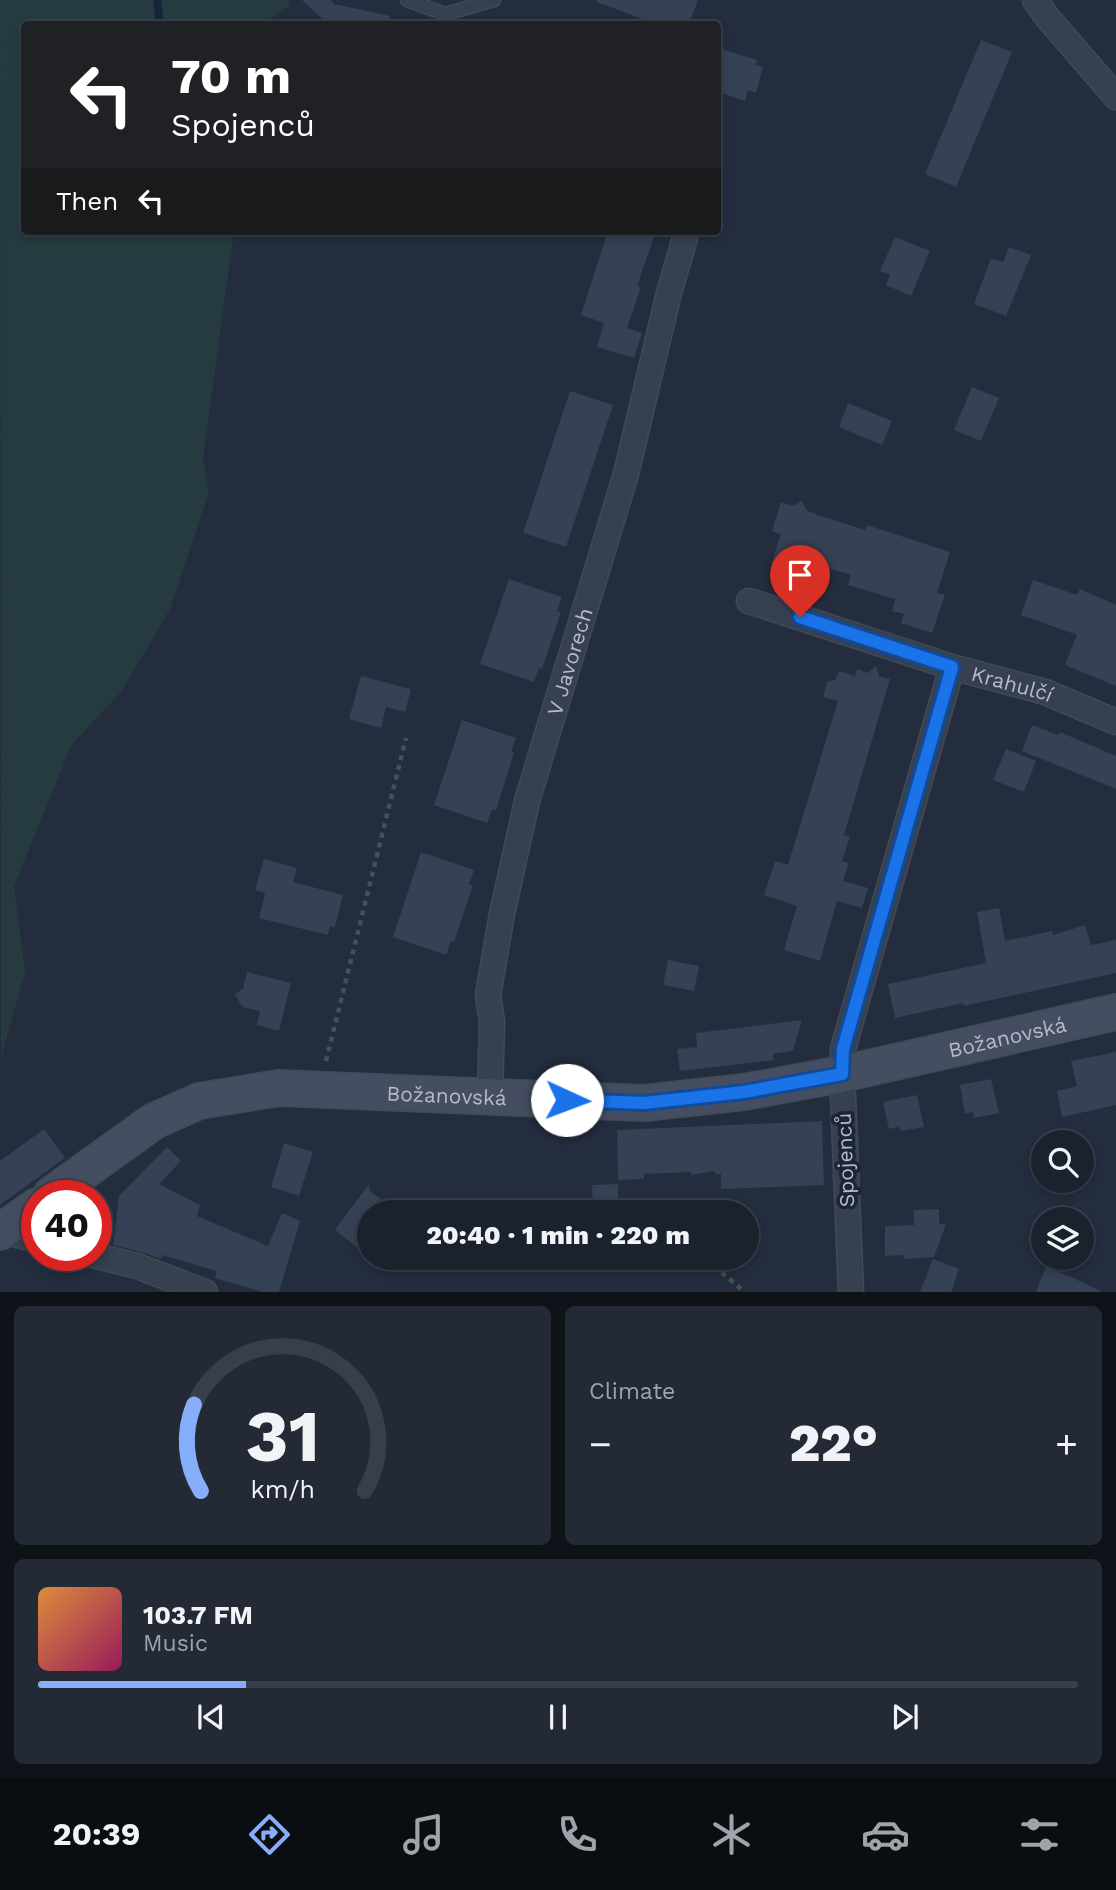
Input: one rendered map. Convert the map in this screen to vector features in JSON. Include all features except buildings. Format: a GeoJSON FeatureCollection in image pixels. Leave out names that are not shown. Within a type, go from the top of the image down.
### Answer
{"type":"FeatureCollection","features":[{"type":"Feature","properties":{"kind":"street"},"geometry":{"type":"LineString","coordinates":[[1035,0],[1047,18],[1116,97]]}},
{"type":"Feature","properties":{"kind":"street","name":"V Javorech"},"geometry":{"type":"LineString","coordinates":[[490,1097],[492,1022],[488,995],[502,914],[527,801],[626,474],[669,293],[686,235]]}},
{"type":"Feature","properties":{"kind":"street","name":"Krahulčí"},"geometry":{"type":"LineString","coordinates":[[749,601],[952,667],[1045,692],[1116,722]]}},
{"type":"Feature","properties":{"kind":"street","name":"Spojenců"},"geometry":{"type":"LineString","coordinates":[[851,1292],[843,1049],[952,667]]}},
{"type":"Feature","properties":{"kind":"street","name":"Božanovská"},"geometry":{"type":"LineString","coordinates":[[72,1180],[154,1121],[199,1101],[279,1088],[644,1103],[744,1092],[842,1074],[1116,1012]]}},
{"type":"Feature","properties":{"kind":"street"},"geometry":{"type":"LineString","coordinates":[[1,1231],[21,1217]]}},
{"type":"Feature","properties":{"kind":"street"},"geometry":{"type":"LineString","coordinates":[[1,1231],[21,1236]]}},
{"type":"Feature","properties":{"kind":"street"},"geometry":{"type":"LineString","coordinates":[[112,1260],[137,1266],[205,1292]]}},
{"type":"Feature","properties":{"kind":"lane"},"geometry":{"type":"LineString","coordinates":[[407,0],[445,14],[494,0]]}},
{"type":"Feature","properties":{"kind":"path"},"geometry":{"type":"LineString","coordinates":[[320,1089],[406,738]]}},
{"type":"Feature","properties":{"kind":"path"},"geometry":{"type":"LineString","coordinates":[[719,1270],[745,1292]]}},
{"type":"Feature","properties":{"kind":"green space"},"geometry":{"type":"Polygon","coordinates":[[[0,0],[289,0],[290,6],[267,21],[21,21],[21,235],[233,235],[203,458],[209,492],[170,609],[121,692],[72,744],[14,886],[25,972],[1,1058],[0,0]]]}},
{"type":"Feature","properties":{"kind":"waterway"},"geometry":{"type":"LineString","coordinates":[[157,0],[160,21]]}},
{"type":"Feature","properties":{"kind":"route"},"geometry":{"type":"LineString","coordinates":[[567,1100],[644,1103],[744,1092],[842,1074],[843,1049],[952,667],[800,617]]}}]}
